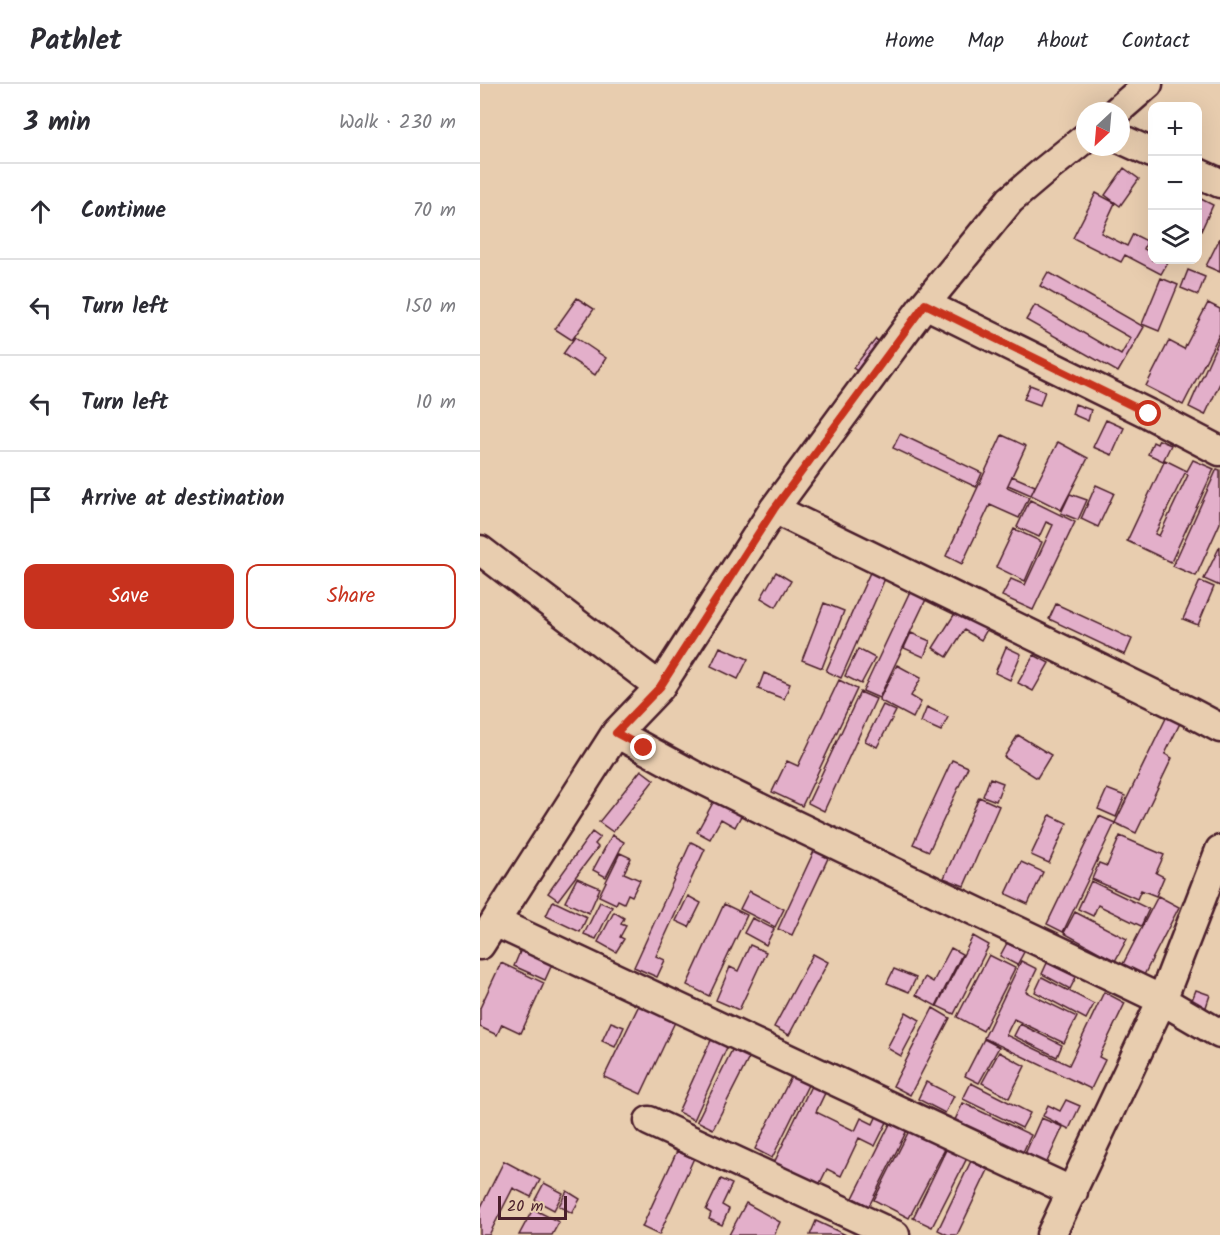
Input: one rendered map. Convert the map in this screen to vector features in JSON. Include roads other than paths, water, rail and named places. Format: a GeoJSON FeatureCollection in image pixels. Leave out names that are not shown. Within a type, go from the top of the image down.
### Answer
{"type":"FeatureCollection","features":[{"type":"Feature","properties":{"kind":"street"},"geometry":{"type":"LineString","coordinates":[[1127,102],[1148,84]]}},
{"type":"Feature","properties":{"kind":"street"},"geometry":{"type":"LineString","coordinates":[[1130,143],[1148,151]]}},
{"type":"Feature","properties":{"kind":"street"},"geometry":{"type":"LineString","coordinates":[[1073,1192],[488,933],[616,733],[660,687],[774,509],[925,304],[1010,200],[1076,145]]}},
{"type":"Feature","properties":{"kind":"street"},"geometry":{"type":"LineString","coordinates":[[1202,175],[1220,183]]}},
{"type":"Feature","properties":{"kind":"street"},"geometry":{"type":"LineString","coordinates":[[925,304],[1220,451]]}},
{"type":"Feature","properties":{"kind":"street"},"geometry":{"type":"LineString","coordinates":[[774,509],[1220,728]]}},
{"type":"Feature","properties":{"kind":"street"},"geometry":{"type":"LineString","coordinates":[[480,550],[660,687]]}},
{"type":"Feature","properties":{"kind":"street"},"geometry":{"type":"LineString","coordinates":[[616,733],[764,810],[1162,1000],[1220,1034]]}},
{"type":"Feature","properties":{"kind":"street"},"geometry":{"type":"LineString","coordinates":[[1051,1235],[1162,1000],[1220,850]]}},
{"type":"Feature","properties":{"kind":"street"},"geometry":{"type":"LineString","coordinates":[[649,1121],[896,1235]]}}]}
